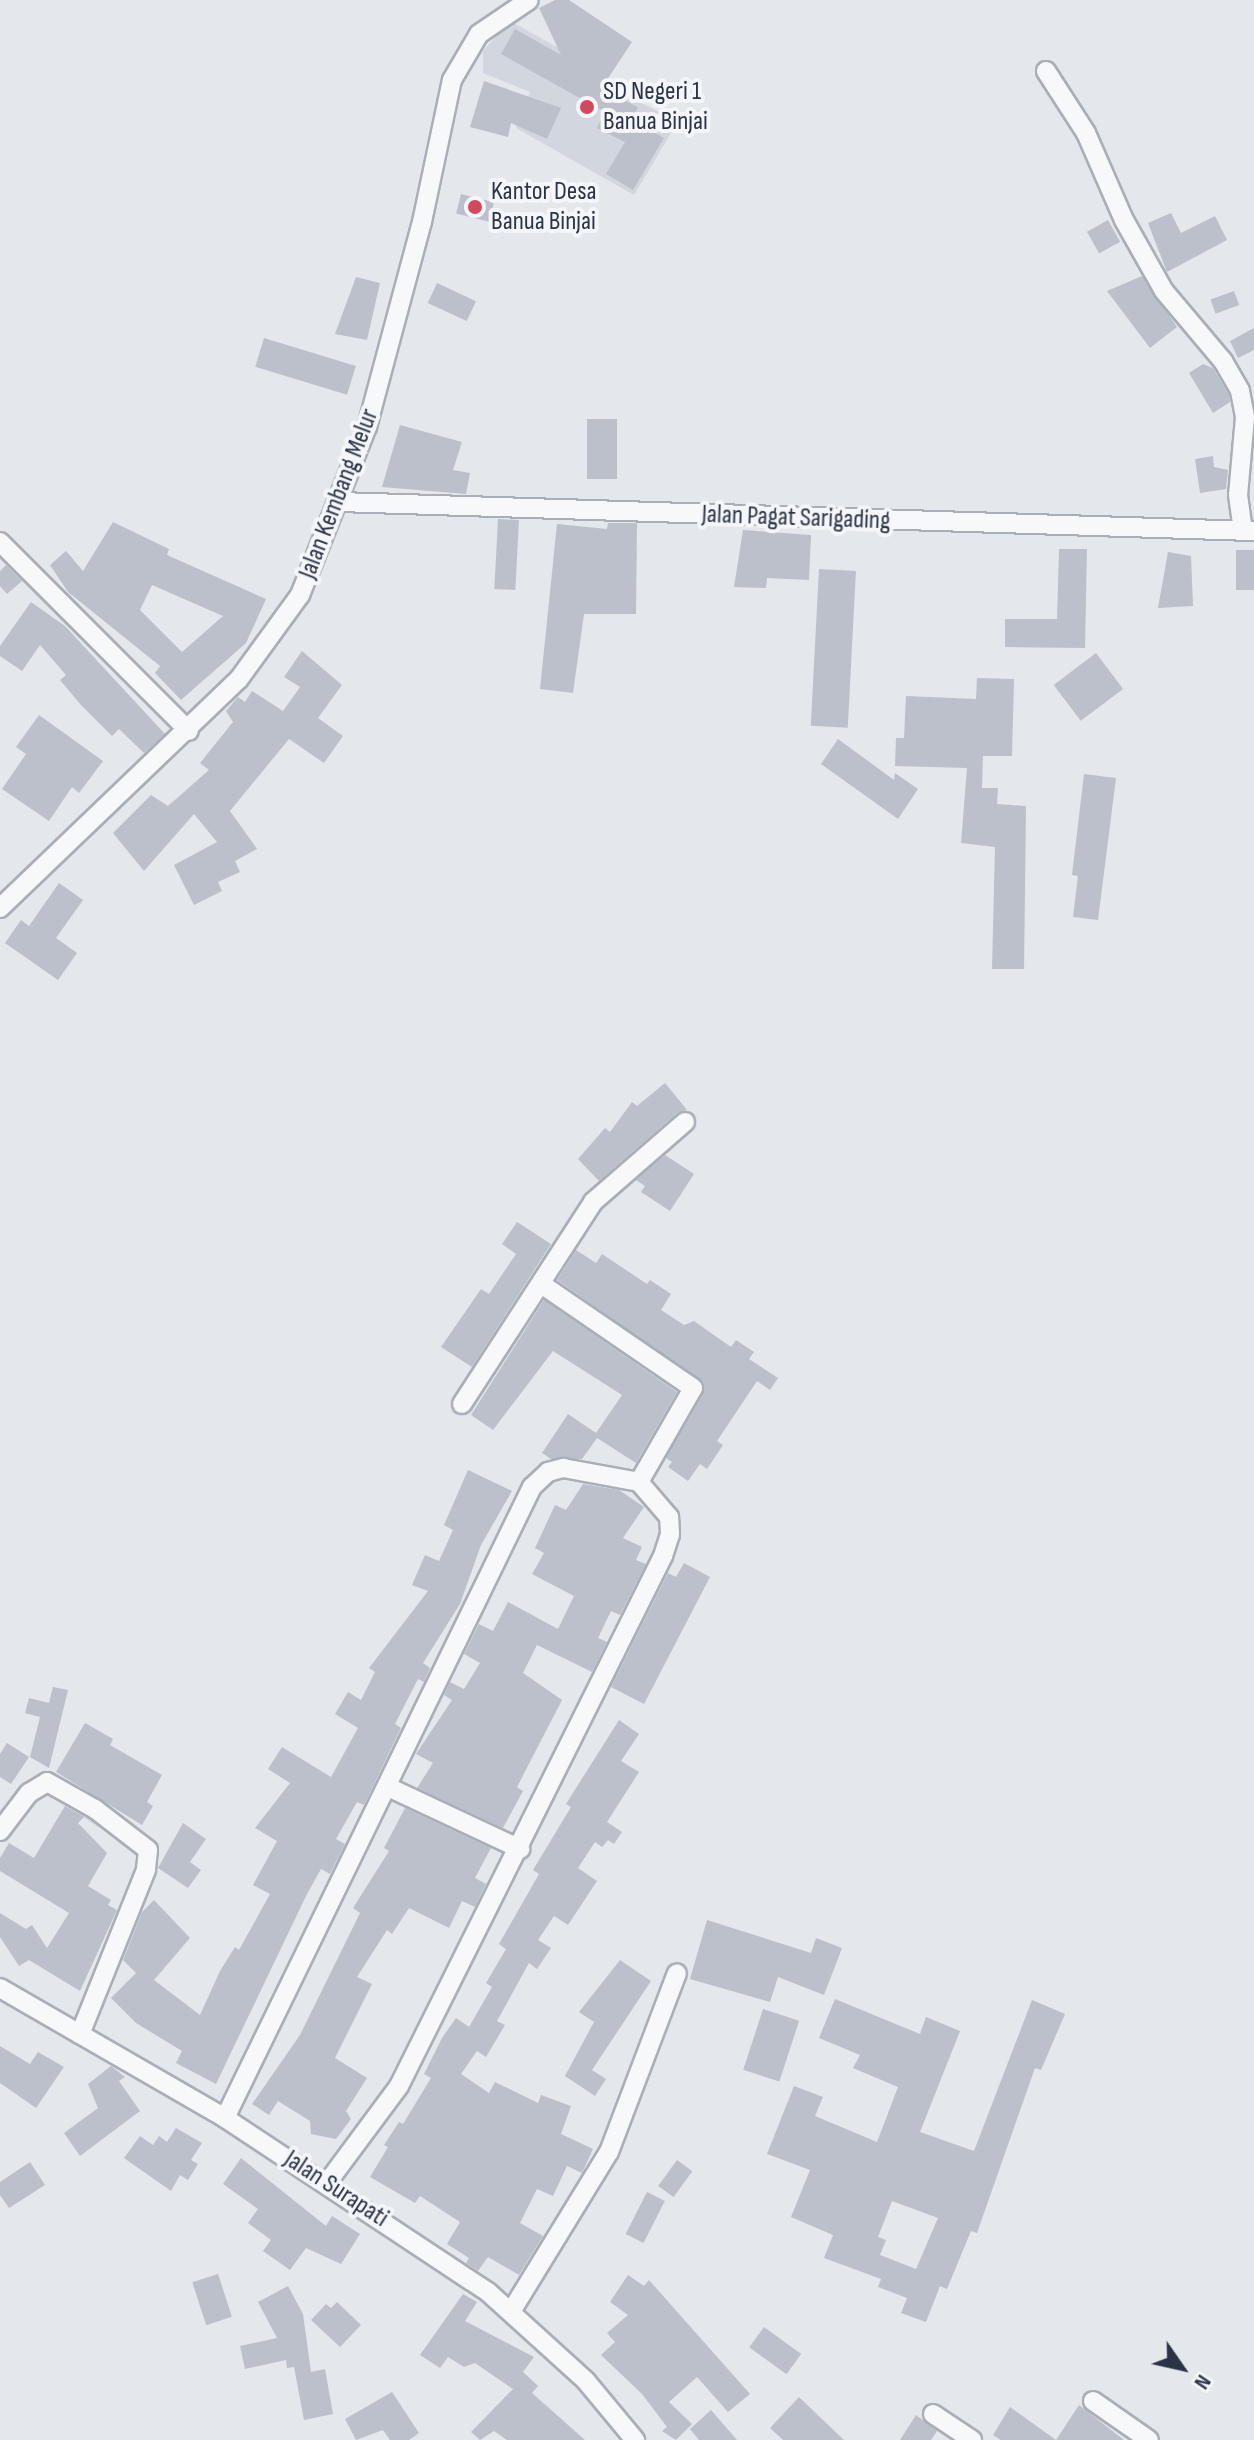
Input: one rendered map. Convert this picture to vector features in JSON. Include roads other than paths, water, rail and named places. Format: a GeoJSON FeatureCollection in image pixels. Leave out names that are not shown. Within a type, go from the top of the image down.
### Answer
{"type":"FeatureCollection","features":[{"type":"Feature","properties":{"kind":"street","name":"Jalan Kembang Melur"},"geometry":{"type":"LineString","coordinates":[[0,908],[189,731],[239,679],[300,595],[339,502],[371,412],[452,80],[479,34],[529,0]]}},
{"type":"Feature","properties":{"kind":"street"},"geometry":{"type":"LineString","coordinates":[[1046,71],[1086,133],[1124,220],[1164,291],[1223,361],[1240,391],[1245,417],[1238,495],[1249,531]]}},
{"type":"Feature","properties":{"kind":"street","name":"Jalan Pagat Sarigading"},"geometry":{"type":"LineString","coordinates":[[339,502],[1249,531]]}},
{"type":"Feature","properties":{"kind":"street"},"geometry":{"type":"LineString","coordinates":[[0,542],[189,731]]}},
{"type":"Feature","properties":{"kind":"street"},"geometry":{"type":"LineString","coordinates":[[462,1404],[593,1202],[685,1122]]}},
{"type":"Feature","properties":{"kind":"street"},"geometry":{"type":"LineString","coordinates":[[541,1284],[693,1388],[639,1482]]}},
{"type":"Feature","properties":{"kind":"street"},"geometry":{"type":"LineString","coordinates":[[225,2118],[390,1788],[532,1487],[548,1472],[563,1468],[639,1482],[669,1517],[663,1556],[520,1849],[399,2086],[327,2183]]}},
{"type":"Feature","properties":{"kind":"street"},"geometry":{"type":"LineString","coordinates":[[0,1831],[29,1793],[47,1782],[95,1809],[148,1850],[146,1870],[80,2034]]}},
{"type":"Feature","properties":{"kind":"street"},"geometry":{"type":"LineString","coordinates":[[390,1788],[520,1849]]}},
{"type":"Feature","properties":{"kind":"street"},"geometry":{"type":"LineString","coordinates":[[512,2310],[609,2152],[677,1973]]}},
{"type":"Feature","properties":{"kind":"street","name":"Jalan Surapati"},"geometry":{"type":"LineString","coordinates":[[0,1988],[225,2118],[327,2183],[512,2310],[586,2381],[635,2440]]}},
{"type":"Feature","properties":{"kind":"street"},"geometry":{"type":"LineString","coordinates":[[1093,2401],[1149,2440]]}},
{"type":"Feature","properties":{"kind":"street"},"geometry":{"type":"LineString","coordinates":[[933,2414],[972,2440]]}},
{"type":"Feature","properties":{"kind":"place","name":"SD Negeri 1 Banua Binjai"},"geometry":{"type":"Point","coordinates":[587,107]}},
{"type":"Feature","properties":{"kind":"place","name":"Kantor Desa Banua Binjai"},"geometry":{"type":"Point","coordinates":[475,207]}}]}
